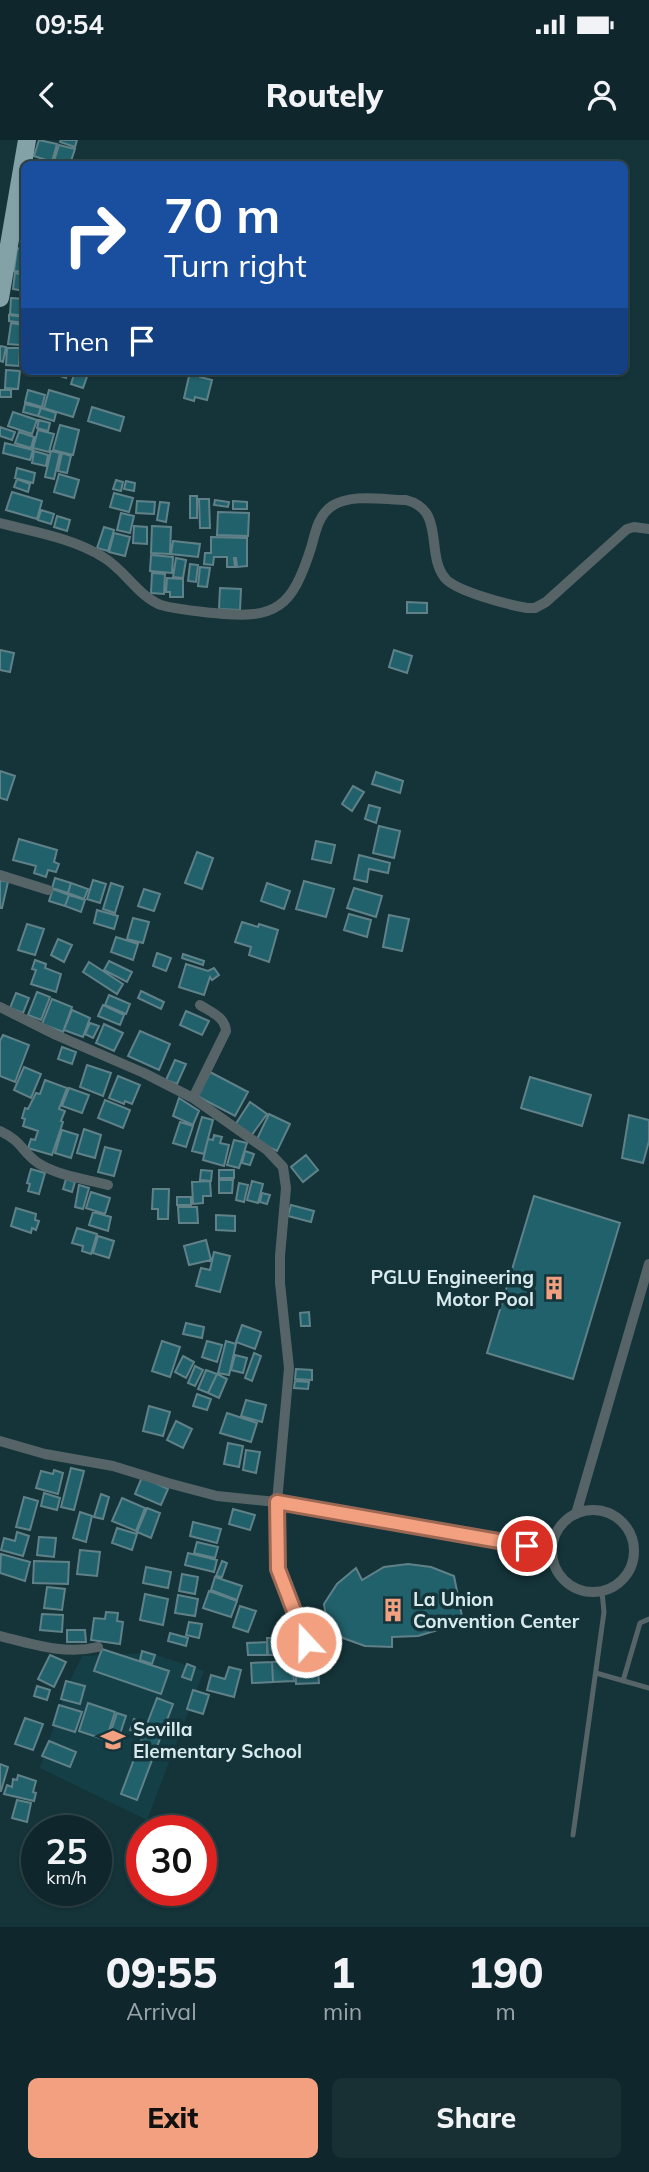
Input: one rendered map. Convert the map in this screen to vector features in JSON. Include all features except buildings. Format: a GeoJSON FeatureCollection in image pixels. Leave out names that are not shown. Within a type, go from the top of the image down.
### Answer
{"type":"FeatureCollection","features":[{"type":"Feature","properties":{"kind":"highway"},"geometry":{"type":"LineString","coordinates":[[23,161],[27,140]]}},
{"type":"Feature","properties":{"kind":"highway"},"geometry":{"type":"LineString","coordinates":[[0,299],[21,175]]}},
{"type":"Feature","properties":{"kind":"street"},"geometry":{"type":"LineString","coordinates":[[0,523],[93,551],[112,563],[150,600],[161,605],[240,616],[259,614],[275,608],[289,597],[300,581],[319,522],[332,506],[343,501],[416,502],[427,513],[440,572],[446,580],[462,589],[527,608],[535,608],[546,602],[627,529],[649,529]]}},
{"type":"Feature","properties":{"kind":"street"},"geometry":{"type":"LineString","coordinates":[[0,875],[48,890]]}},
{"type":"Feature","properties":{"kind":"street"},"geometry":{"type":"LineString","coordinates":[[193,1098],[226,1031],[220,1018],[200,1005]]}},
{"type":"Feature","properties":{"kind":"street"},"geometry":{"type":"LineString","coordinates":[[0,1007],[193,1098],[276,1157],[283,1167],[286,1188],[280,1256],[289,1368],[277,1502],[278,1569],[312,1660]]}},
{"type":"Feature","properties":{"kind":"street"},"geometry":{"type":"LineString","coordinates":[[0,1132],[16,1139],[33,1160],[48,1168],[108,1185]]}},
{"type":"Feature","properties":{"kind":"street"},"geometry":{"type":"LineString","coordinates":[[576,1514],[649,1264]]}},
{"type":"Feature","properties":{"kind":"street"},"geometry":{"type":"LineString","coordinates":[[0,1441],[45,1454],[113,1466],[217,1496],[277,1502],[552,1550]]}},
{"type":"Feature","properties":{"kind":"street"},"geometry":{"type":"LineString","coordinates":[[595,1510],[613,1515],[631,1535],[635,1553],[631,1570],[618,1585],[601,1592],[583,1591],[567,1583],[556,1568],[553,1541],[562,1525],[576,1514],[595,1510]]}},
{"type":"Feature","properties":{"kind":"street"},"geometry":{"type":"LineString","coordinates":[[0,1636],[54,1648],[85,1650],[98,1647]]}},
{"type":"Feature","properties":{"kind":"lane"},"geometry":{"type":"LineString","coordinates":[[573,1835],[604,1612],[601,1592]]}},
{"type":"Feature","properties":{"kind":"lane"},"geometry":{"type":"LineString","coordinates":[[623,1681],[640,1623],[649,1619]]}},
{"type":"Feature","properties":{"kind":"lane"},"geometry":{"type":"LineString","coordinates":[[596,1673],[649,1688]]}},
{"type":"Feature","properties":{"kind":"shaded area","name":"Sevilla Elementary School"},"geometry":{"type":"Polygon","coordinates":[[[150,1653],[204,1671],[149,1815],[137,1815],[40,1768],[67,1687],[82,1656],[150,1653]]]}},
{"type":"Feature","properties":{"kind":"place","name":"PGLU Engineering Motor Pool"},"geometry":{"type":"Point","coordinates":[554,1288]}},
{"type":"Feature","properties":{"kind":"place","name":"La Union Convention Center"},"geometry":{"type":"Point","coordinates":[393,1610]}},
{"type":"Feature","properties":{"kind":"place","name":"Sevilla Elementary School"},"geometry":{"type":"Point","coordinates":[113,1740]}},
{"type":"Feature","properties":{"kind":"route"},"geometry":{"type":"LineString","coordinates":[[306,1642],[278,1569],[277,1502],[527,1546]]}}]}
